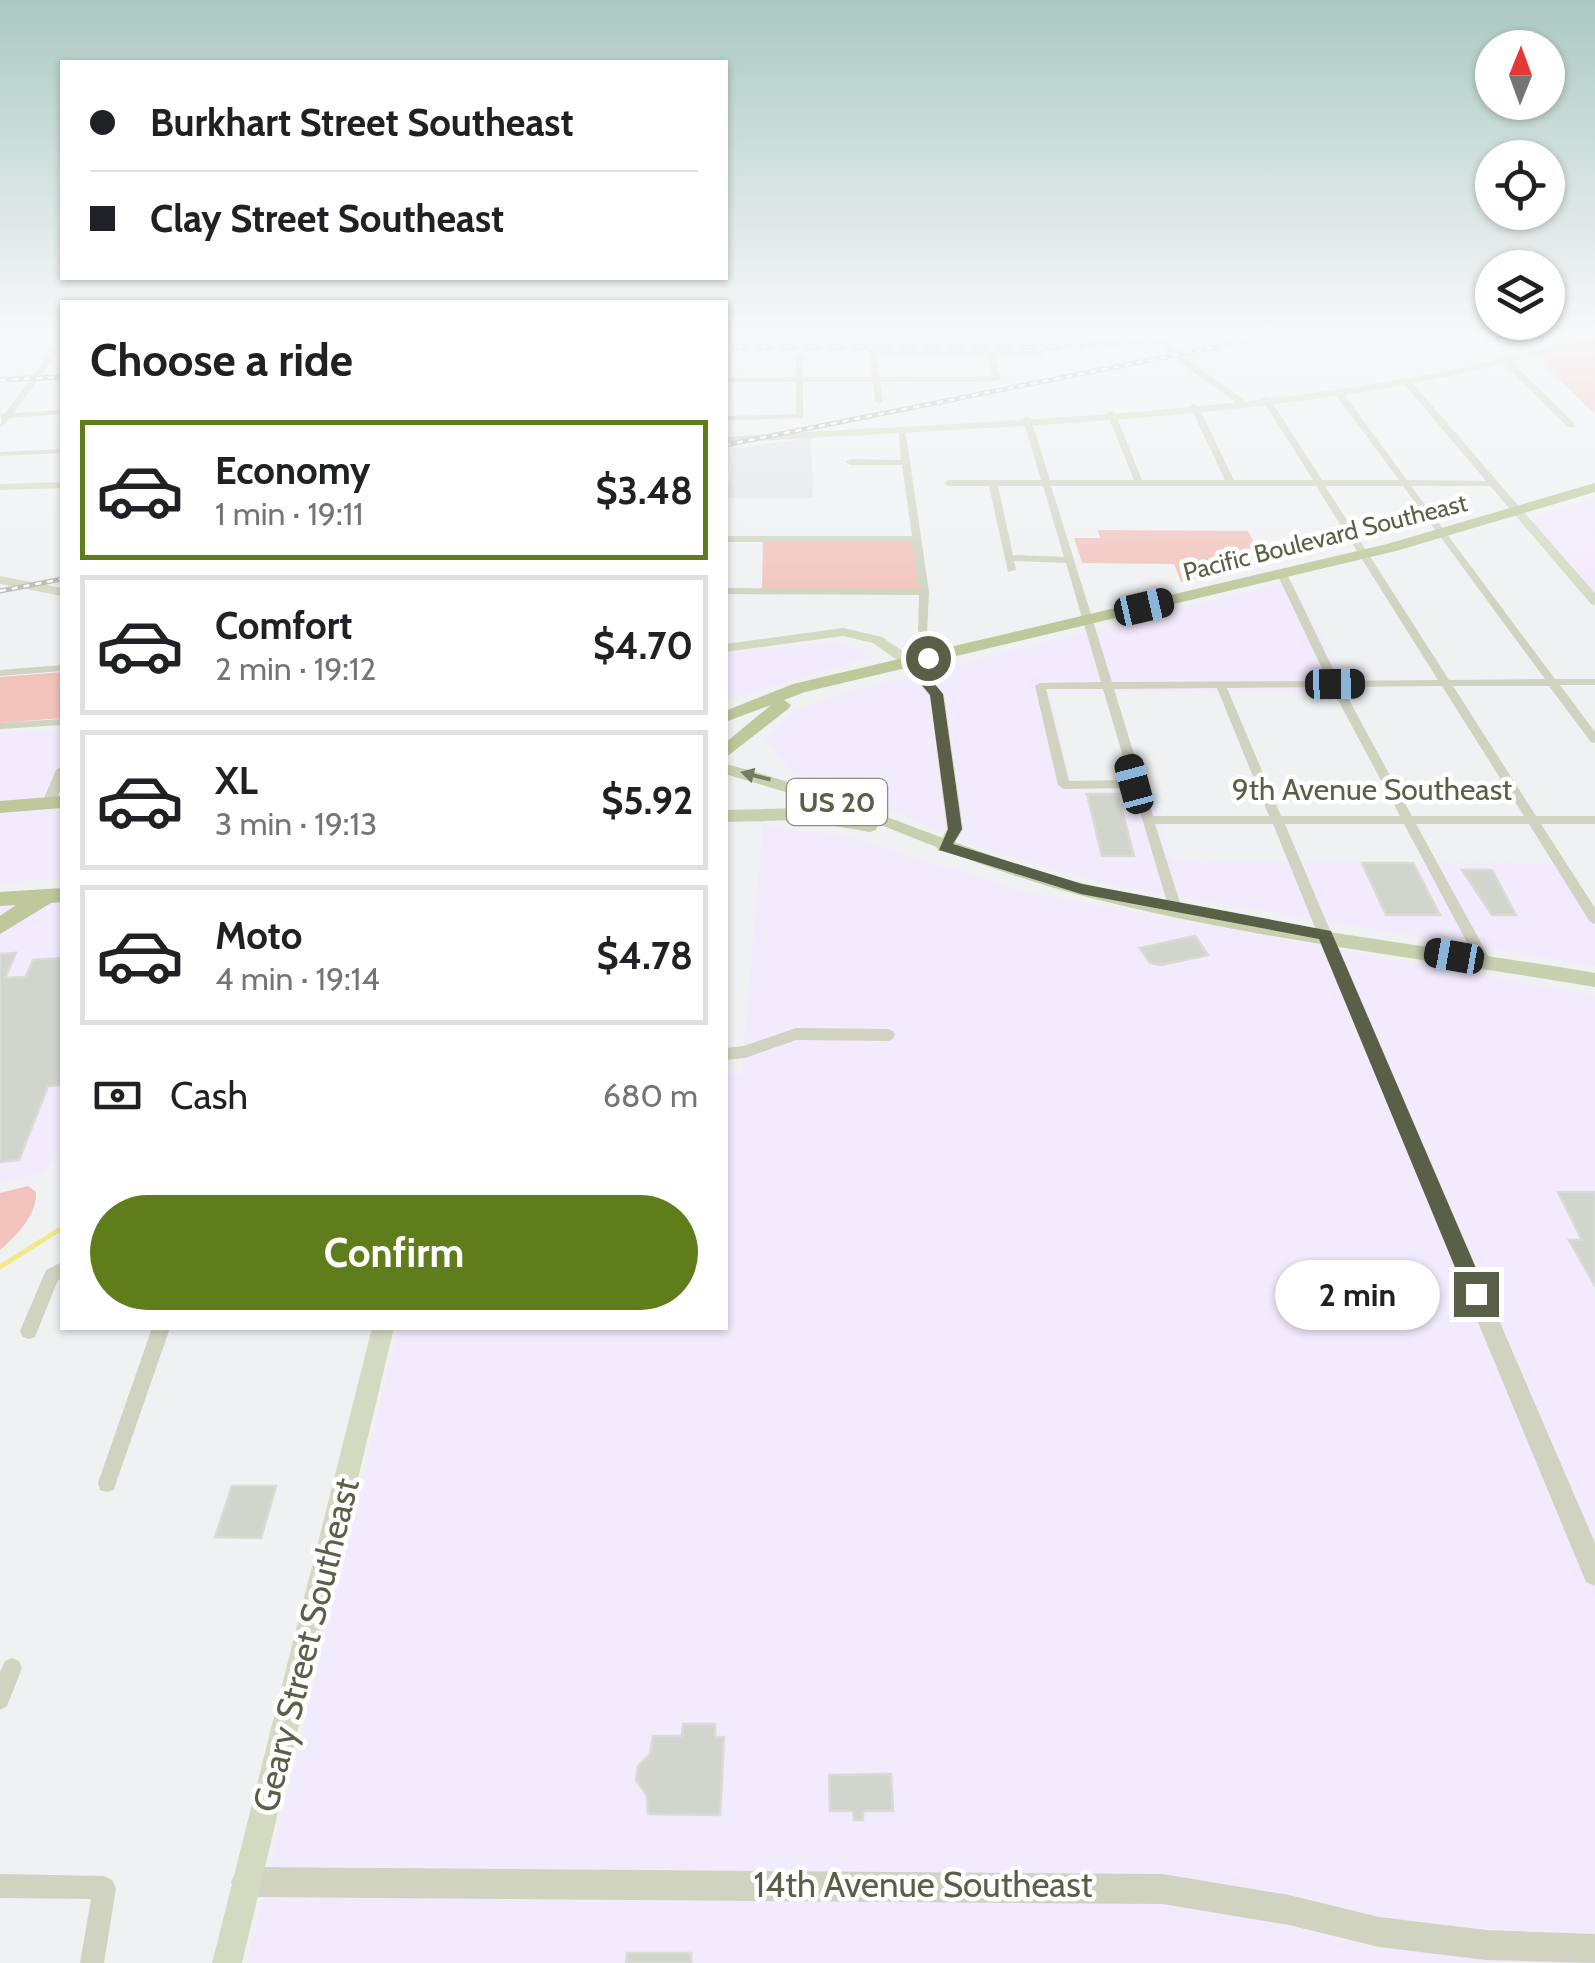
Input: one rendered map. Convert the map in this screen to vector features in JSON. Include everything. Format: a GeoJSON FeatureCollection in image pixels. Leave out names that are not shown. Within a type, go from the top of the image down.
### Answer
{"type":"FeatureCollection","features":[{"type":"Feature","properties":{"kind":"highway","name":"Pacific Boulevard Southeast"},"geometry":{"type":"LineString","coordinates":[[728,716],[771,697],[830,681],[1444,535],[1595,487]]}},
{"type":"Feature","properties":{"kind":"highway","name":"Pacific Boulevard Southeast"},"geometry":{"type":"LineString","coordinates":[[728,749],[758,721],[830,681]]}},
{"type":"Feature","properties":{"kind":"highway"},"geometry":{"type":"LineString","coordinates":[[0,807],[55,803]]}},
{"type":"Feature","properties":{"kind":"highway"},"geometry":{"type":"LineString","coordinates":[[0,899],[54,896]]}},
{"type":"Feature","properties":{"kind":"highway"},"geometry":{"type":"LineString","coordinates":[[0,926],[54,896]]}},
{"type":"Feature","properties":{"kind":"main road"},"geometry":{"type":"LineString","coordinates":[[728,440],[963,424]]}},
{"type":"Feature","properties":{"kind":"main road"},"geometry":{"type":"LineString","coordinates":[[0,487],[60,486]]}},
{"type":"Feature","properties":{"kind":"main road"},"geometry":{"type":"LineString","coordinates":[[1519,513],[1595,602]]}},
{"type":"Feature","properties":{"kind":"main road"},"geometry":{"type":"LineString","coordinates":[[0,580],[60,592]]}},
{"type":"Feature","properties":{"kind":"main road"},"geometry":{"type":"LineString","coordinates":[[728,648],[843,632],[877,640],[910,662],[937,694],[955,829],[944,846]]}},
{"type":"Feature","properties":{"kind":"main road","name":"US 20"},"geometry":{"type":"LineString","coordinates":[[728,770],[813,793],[921,832],[944,846]]}},
{"type":"Feature","properties":{"kind":"main road","name":"US 20"},"geometry":{"type":"LineString","coordinates":[[728,816],[768,813],[828,817],[944,846],[1076,888],[1176,909],[1595,980]]}},
{"type":"Feature","properties":{"kind":"main road","name":"Geary Street Southeast"},"geometry":{"type":"LineString","coordinates":[[227,1963],[383,1330]]}},
{"type":"Feature","properties":{"kind":"street"},"geometry":{"type":"LineString","coordinates":[[1028,424],[1134,784],[1176,909]]}},
{"type":"Feature","properties":{"kind":"street"},"geometry":{"type":"LineString","coordinates":[[1115,424],[1139,483]]}},
{"type":"Feature","properties":{"kind":"street"},"geometry":{"type":"LineString","coordinates":[[1203,424],[1231,482]]}},
{"type":"Feature","properties":{"kind":"street"},"geometry":{"type":"LineString","coordinates":[[1281,424],[1595,919]]}},
{"type":"Feature","properties":{"kind":"street"},"geometry":{"type":"LineString","coordinates":[[1361,424],[1595,740]]}},
{"type":"Feature","properties":{"kind":"street"},"geometry":{"type":"LineString","coordinates":[[1442,424],[1519,513]]}},
{"type":"Feature","properties":{"kind":"street"},"geometry":{"type":"LineString","coordinates":[[901,428],[918,539],[924,631]]}},
{"type":"Feature","properties":{"kind":"street"},"geometry":{"type":"LineString","coordinates":[[0,454],[60,450]]}},
{"type":"Feature","properties":{"kind":"street"},"geometry":{"type":"LineString","coordinates":[[850,462],[905,463]]}},
{"type":"Feature","properties":{"kind":"street"},"geometry":{"type":"LineString","coordinates":[[948,482],[1492,483]]}},
{"type":"Feature","properties":{"kind":"street"},"geometry":{"type":"LineString","coordinates":[[993,483],[1011,570]]}},
{"type":"Feature","properties":{"kind":"street"},"geometry":{"type":"LineString","coordinates":[[728,539],[918,539]]}},
{"type":"Feature","properties":{"kind":"street"},"geometry":{"type":"LineString","coordinates":[[1008,558],[1067,560]]}},
{"type":"Feature","properties":{"kind":"street"},"geometry":{"type":"LineString","coordinates":[[1282,574],[1335,684],[1484,961]]}},
{"type":"Feature","properties":{"kind":"street"},"geometry":{"type":"LineString","coordinates":[[728,591],[924,592]]}},
{"type":"Feature","properties":{"kind":"street"},"geometry":{"type":"LineString","coordinates":[[0,672],[60,668]]}},
{"type":"Feature","properties":{"kind":"street"},"geometry":{"type":"LineString","coordinates":[[1220,682],[1595,1573]]}},
{"type":"Feature","properties":{"kind":"street"},"geometry":{"type":"LineString","coordinates":[[1134,784],[1064,785],[1040,686],[1595,682]]}},
{"type":"Feature","properties":{"kind":"street"},"geometry":{"type":"LineString","coordinates":[[0,726],[60,722]]}},
{"type":"Feature","properties":{"kind":"street","name":"9th Avenue Southeast"},"geometry":{"type":"LineString","coordinates":[[1149,820],[1595,820]]}},
{"type":"Feature","properties":{"kind":"street"},"geometry":{"type":"LineString","coordinates":[[728,1053],[796,1034],[888,1035]]}},
{"type":"Feature","properties":{"kind":"street"},"geometry":{"type":"LineString","coordinates":[[30,1331],[52,1275],[60,1271]]}},
{"type":"Feature","properties":{"kind":"street"},"geometry":{"type":"LineString","coordinates":[[107,1482],[160,1330]]}},
{"type":"Feature","properties":{"kind":"street"},"geometry":{"type":"LineString","coordinates":[[0,1699],[12,1668]]}},
{"type":"Feature","properties":{"kind":"street","name":"14th Avenue Southeast"},"geometry":{"type":"LineString","coordinates":[[246,1882],[1163,1889],[1289,1910],[1379,1932],[1486,1945],[1595,1949]]}},
{"type":"Feature","properties":{"kind":"street"},"geometry":{"type":"LineString","coordinates":[[0,1886],[104,1888],[92,1963]]}},
{"type":"Feature","properties":{"kind":"shaded area"},"geometry":{"type":"Polygon","coordinates":[[[811,438],[813,498],[728,498],[734,448],[811,438]]]}},
{"type":"Feature","properties":{"kind":"shaded area"},"geometry":{"type":"Polygon","coordinates":[[[1595,495],[1595,595],[1531,519],[1595,495]]]}},
{"type":"Feature","properties":{"kind":"shaded area"},"geometry":{"type":"Polygon","coordinates":[[[1098,530],[1248,531],[1265,564],[1181,582],[1174,564],[1082,563],[1074,538],[1100,538],[1098,530]]]}},
{"type":"Feature","properties":{"kind":"shaded area"},"geometry":{"type":"Polygon","coordinates":[[[763,539],[918,539],[924,592],[762,591],[763,539]]]}},
{"type":"Feature","properties":{"kind":"shaded area"},"geometry":{"type":"Polygon","coordinates":[[[1291,581],[1351,691],[1050,693],[1073,792],[1150,791],[1172,862],[1563,863],[1595,909],[1595,966],[1107,884],[964,843],[888,808],[819,784],[791,770],[765,739],[795,710],[841,694],[1291,581]]]}},
{"type":"Feature","properties":{"kind":"shaded area"},"geometry":{"type":"Polygon","coordinates":[[[834,643],[860,649],[870,657],[728,699],[728,653],[834,643]]]}},
{"type":"Feature","properties":{"kind":"shaded area"},"geometry":{"type":"Polygon","coordinates":[[[60,672],[60,718],[0,723],[0,677],[60,672]]]}},
{"type":"Feature","properties":{"kind":"shaded area"},"geometry":{"type":"Polygon","coordinates":[[[60,729],[60,878],[0,883],[0,734],[60,729]]]}},
{"type":"Feature","properties":{"kind":"shaded area"},"geometry":{"type":"Polygon","coordinates":[[[763,825],[845,836],[1028,893],[1595,996],[1595,1963],[247,1963],[398,1330],[728,1330],[728,1074],[742,1074],[763,825]]]}},
{"type":"Feature","properties":{"kind":"shaded area"},"geometry":{"type":"Polygon","coordinates":[[[60,900],[60,1152],[42,1173],[0,1182],[0,904],[60,900]]]}},
{"type":"Feature","properties":{"kind":"shaded area"},"geometry":{"type":"Polygon","coordinates":[[[28,1186],[36,1192],[30,1217],[0,1250],[0,1193],[28,1186]]]}},
{"type":"Feature","properties":{"kind":"building"},"geometry":{"type":"Polygon","coordinates":[[[1087,794],[1118,794],[1134,856],[1102,856],[1087,794]]]}},
{"type":"Feature","properties":{"kind":"building"},"geometry":{"type":"Polygon","coordinates":[[[1362,863],[1413,863],[1440,915],[1386,915],[1362,863]]]}},
{"type":"Feature","properties":{"kind":"building"},"geometry":{"type":"Polygon","coordinates":[[[1462,870],[1492,870],[1516,915],[1492,915],[1462,870]]]}},
{"type":"Feature","properties":{"kind":"building"},"geometry":{"type":"Polygon","coordinates":[[[1195,936],[1208,955],[1162,965],[1150,963],[1140,948],[1195,936]]]}},
{"type":"Feature","properties":{"kind":"building"},"geometry":{"type":"Polygon","coordinates":[[[16,953],[5,978],[26,977],[33,960],[60,958],[60,1085],[48,1086],[19,1160],[0,1162],[0,954],[16,953]]]}},
{"type":"Feature","properties":{"kind":"building"},"geometry":{"type":"Polygon","coordinates":[[[1558,1192],[1595,1192],[1595,1286],[1569,1240],[1582,1240],[1558,1192]]]}},
{"type":"Feature","properties":{"kind":"building"},"geometry":{"type":"Polygon","coordinates":[[[232,1486],[276,1486],[261,1538],[215,1537],[232,1486]]]}},
{"type":"Feature","properties":{"kind":"building"},"geometry":{"type":"Polygon","coordinates":[[[683,1724],[715,1724],[715,1737],[724,1737],[720,1815],[648,1814],[647,1796],[636,1780],[638,1766],[650,1754],[653,1736],[682,1736],[683,1724]]]}},
{"type":"Feature","properties":{"kind":"building"},"geometry":{"type":"Polygon","coordinates":[[[891,1774],[893,1811],[863,1811],[863,1820],[854,1820],[853,1811],[830,1811],[829,1775],[891,1774]]]}},
{"type":"Feature","properties":{"kind":"building"},"geometry":{"type":"Polygon","coordinates":[[[627,1953],[691,1953],[691,1963],[626,1963],[627,1953]]]}},
{"type":"Feature","properties":{"kind":"waterway"},"geometry":{"type":"LineString","coordinates":[[0,1267],[60,1229]]}},
{"type":"Feature","properties":{"kind":"railway"},"geometry":{"type":"LineString","coordinates":[[728,444],[832,424]]}},
{"type":"Feature","properties":{"kind":"railway"},"geometry":{"type":"LineString","coordinates":[[0,591],[60,579]]}},
{"type":"Feature","properties":{"kind":"route"},"geometry":{"type":"LineString","coordinates":[[928,658],[910,662],[937,694],[955,829],[944,846],[1081,889],[1325,935],[1476,1294]]}}]}
